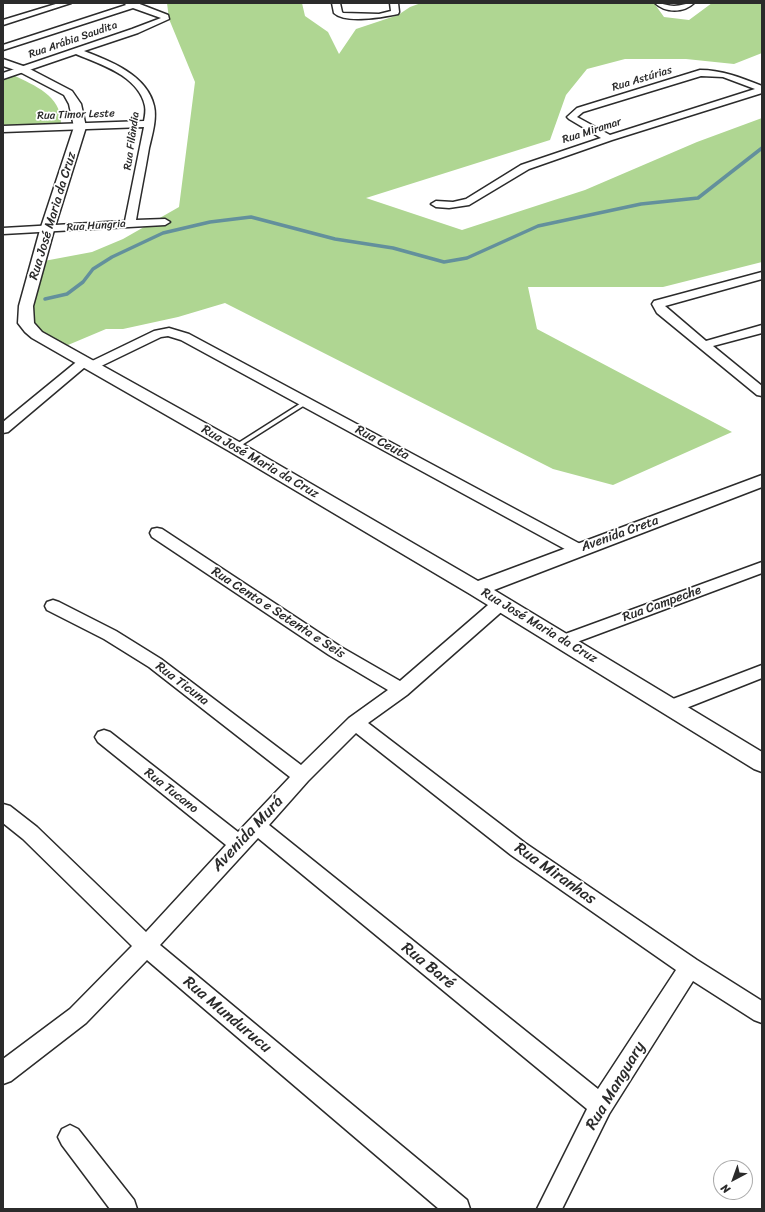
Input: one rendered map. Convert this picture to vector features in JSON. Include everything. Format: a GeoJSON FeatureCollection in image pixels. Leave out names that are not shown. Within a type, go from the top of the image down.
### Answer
{"type":"FeatureCollection","features":[{"type":"Feature","properties":{"kind":"street"},"geometry":{"type":"LineString","coordinates":[[3,23],[67,3]]}},
{"type":"Feature","properties":{"kind":"street"},"geometry":{"type":"LineString","coordinates":[[336,3],[338,13],[342,15],[364,16],[392,14],[395,12],[394,3]]}},
{"type":"Feature","properties":{"kind":"street"},"geometry":{"type":"LineString","coordinates":[[659,3],[664,7],[672,9],[687,4]]}},
{"type":"Feature","properties":{"kind":"street"},"geometry":{"type":"LineString","coordinates":[[3,48],[131,4]]}},
{"type":"Feature","properties":{"kind":"street","name":"Rua Arábia Saudita"},"geometry":{"type":"LineString","coordinates":[[3,76],[162,21],[165,17],[131,4]]}},
{"type":"Feature","properties":{"kind":"street","name":"Rua Filândia"},"geometry":{"type":"LineString","coordinates":[[76,51],[123,73],[139,87],[149,107],[149,124],[130,224]]}},
{"type":"Feature","properties":{"kind":"street"},"geometry":{"type":"LineString","coordinates":[[3,62],[68,93],[75,104],[80,127]]}},
{"type":"Feature","properties":{"kind":"street","name":"Rua Astúrias"},"geometry":{"type":"LineString","coordinates":[[609,138],[572,117],[580,110],[700,73],[722,74],[762,89]]}},
{"type":"Feature","properties":{"kind":"street","name":"Rua Miramar"},"geometry":{"type":"LineString","coordinates":[[436,204],[454,206],[462,204],[470,201],[525,167],[609,138],[762,89]]}},
{"type":"Feature","properties":{"kind":"street","name":"Rua Timor Leste"},"geometry":{"type":"LineString","coordinates":[[3,129],[149,124]]}},
{"type":"Feature","properties":{"kind":"street","name":"Rua José Maria da Cruz"},"geometry":{"type":"LineString","coordinates":[[80,127],[47,230],[26,306],[26,323],[30,330],[235,447],[478,589],[762,763]]}},
{"type":"Feature","properties":{"kind":"street","name":"Rua Hungria"},"geometry":{"type":"LineString","coordinates":[[3,231],[47,230],[165,222]]}},
{"type":"Feature","properties":{"kind":"street"},"geometry":{"type":"LineString","coordinates":[[762,275],[658,304],[660,310],[762,392]]}},
{"type":"Feature","properties":{"kind":"street"},"geometry":{"type":"LineString","coordinates":[[704,345],[762,329]]}},
{"type":"Feature","properties":{"kind":"street","name":"Rua Ceuta"},"geometry":{"type":"LineString","coordinates":[[3,429],[88,364],[158,334],[169,332],[185,337],[579,550]]}},
{"type":"Feature","properties":{"kind":"street","name":"Avenida Creta"},"geometry":{"type":"LineString","coordinates":[[478,589],[762,481]]}},
{"type":"Feature","properties":{"kind":"street","name":"Rua Cento e Setenta e Seis"},"geometry":{"type":"LineString","coordinates":[[157,534],[335,652],[401,690]]}},
{"type":"Feature","properties":{"kind":"street","name":"Rua Campeche"},"geometry":{"type":"LineString","coordinates":[[563,641],[762,567]]}},
{"type":"Feature","properties":{"kind":"street","name":"Avenida Murá"},"geometry":{"type":"LineString","coordinates":[[3,1073],[78,1016],[146,946],[302,776],[355,723],[401,690],[501,603]]}},
{"type":"Feature","properties":{"kind":"street","name":"Rua Ticuna"},"geometry":{"type":"LineString","coordinates":[[53,606],[110,635],[155,662],[302,776]]}},
{"type":"Feature","properties":{"kind":"street"},"geometry":{"type":"LineString","coordinates":[[671,707],[762,671]]}},
{"type":"Feature","properties":{"kind":"street","name":"Rua Miranhas"},"geometry":{"type":"LineString","coordinates":[[355,723],[518,849],[690,968],[762,1013]]}},
{"type":"Feature","properties":{"kind":"street","name":"Rua Tucano"},"geometry":{"type":"LineString","coordinates":[[104,737],[239,844]]}},
{"type":"Feature","properties":{"kind":"street","name":"Rua Mundurucu"},"geometry":{"type":"LineString","coordinates":[[3,812],[30,833],[146,946],[458,1209]]}},
{"type":"Feature","properties":{"kind":"street","name":"Rua Baré"},"geometry":{"type":"LineString","coordinates":[[256,825],[601,1106]]}},
{"type":"Feature","properties":{"kind":"street","name":"Rua Manguary"},"geometry":{"type":"LineString","coordinates":[[549,1209],[601,1106],[690,968]]}},
{"type":"Feature","properties":{"kind":"street"},"geometry":{"type":"LineString","coordinates":[[70,1137],[125,1209]]}},
{"type":"Feature","properties":{"kind":"lane"},"geometry":{"type":"LineString","coordinates":[[235,447],[306,402]]}},
{"type":"Feature","properties":{"kind":"green space"},"geometry":{"type":"Polygon","coordinates":[[[167,3],[302,3],[305,16],[328,32],[339,54],[356,29],[398,15],[410,7],[421,3],[654,3],[664,17],[689,20],[712,3],[762,3],[762,53],[734,64],[686,59],[625,59],[587,69],[566,95],[550,140],[366,198],[462,230],[585,190],[697,142],[762,118],[762,262],[663,287],[528,287],[537,329],[732,432],[613,485],[553,469],[225,303],[178,317],[123,329],[106,329],[68,345],[39,331],[33,322],[32,310],[35,292],[44,261],[92,252],[123,239],[179,207],[195,82],[169,19],[167,3]]]}},
{"type":"Feature","properties":{"kind":"green space"},"geometry":{"type":"Polygon","coordinates":[[[13,75],[38,88],[52,98],[60,113],[61,123],[3,126],[3,78],[13,75]]]}},
{"type":"Feature","properties":{"kind":"waterway"},"geometry":{"type":"LineString","coordinates":[[45,299],[67,294],[83,282],[93,269],[112,257],[163,233],[210,222],[251,217],[335,239],[393,248],[444,262],[467,258],[538,226],[641,204],[698,198],[762,148]]}}]}
